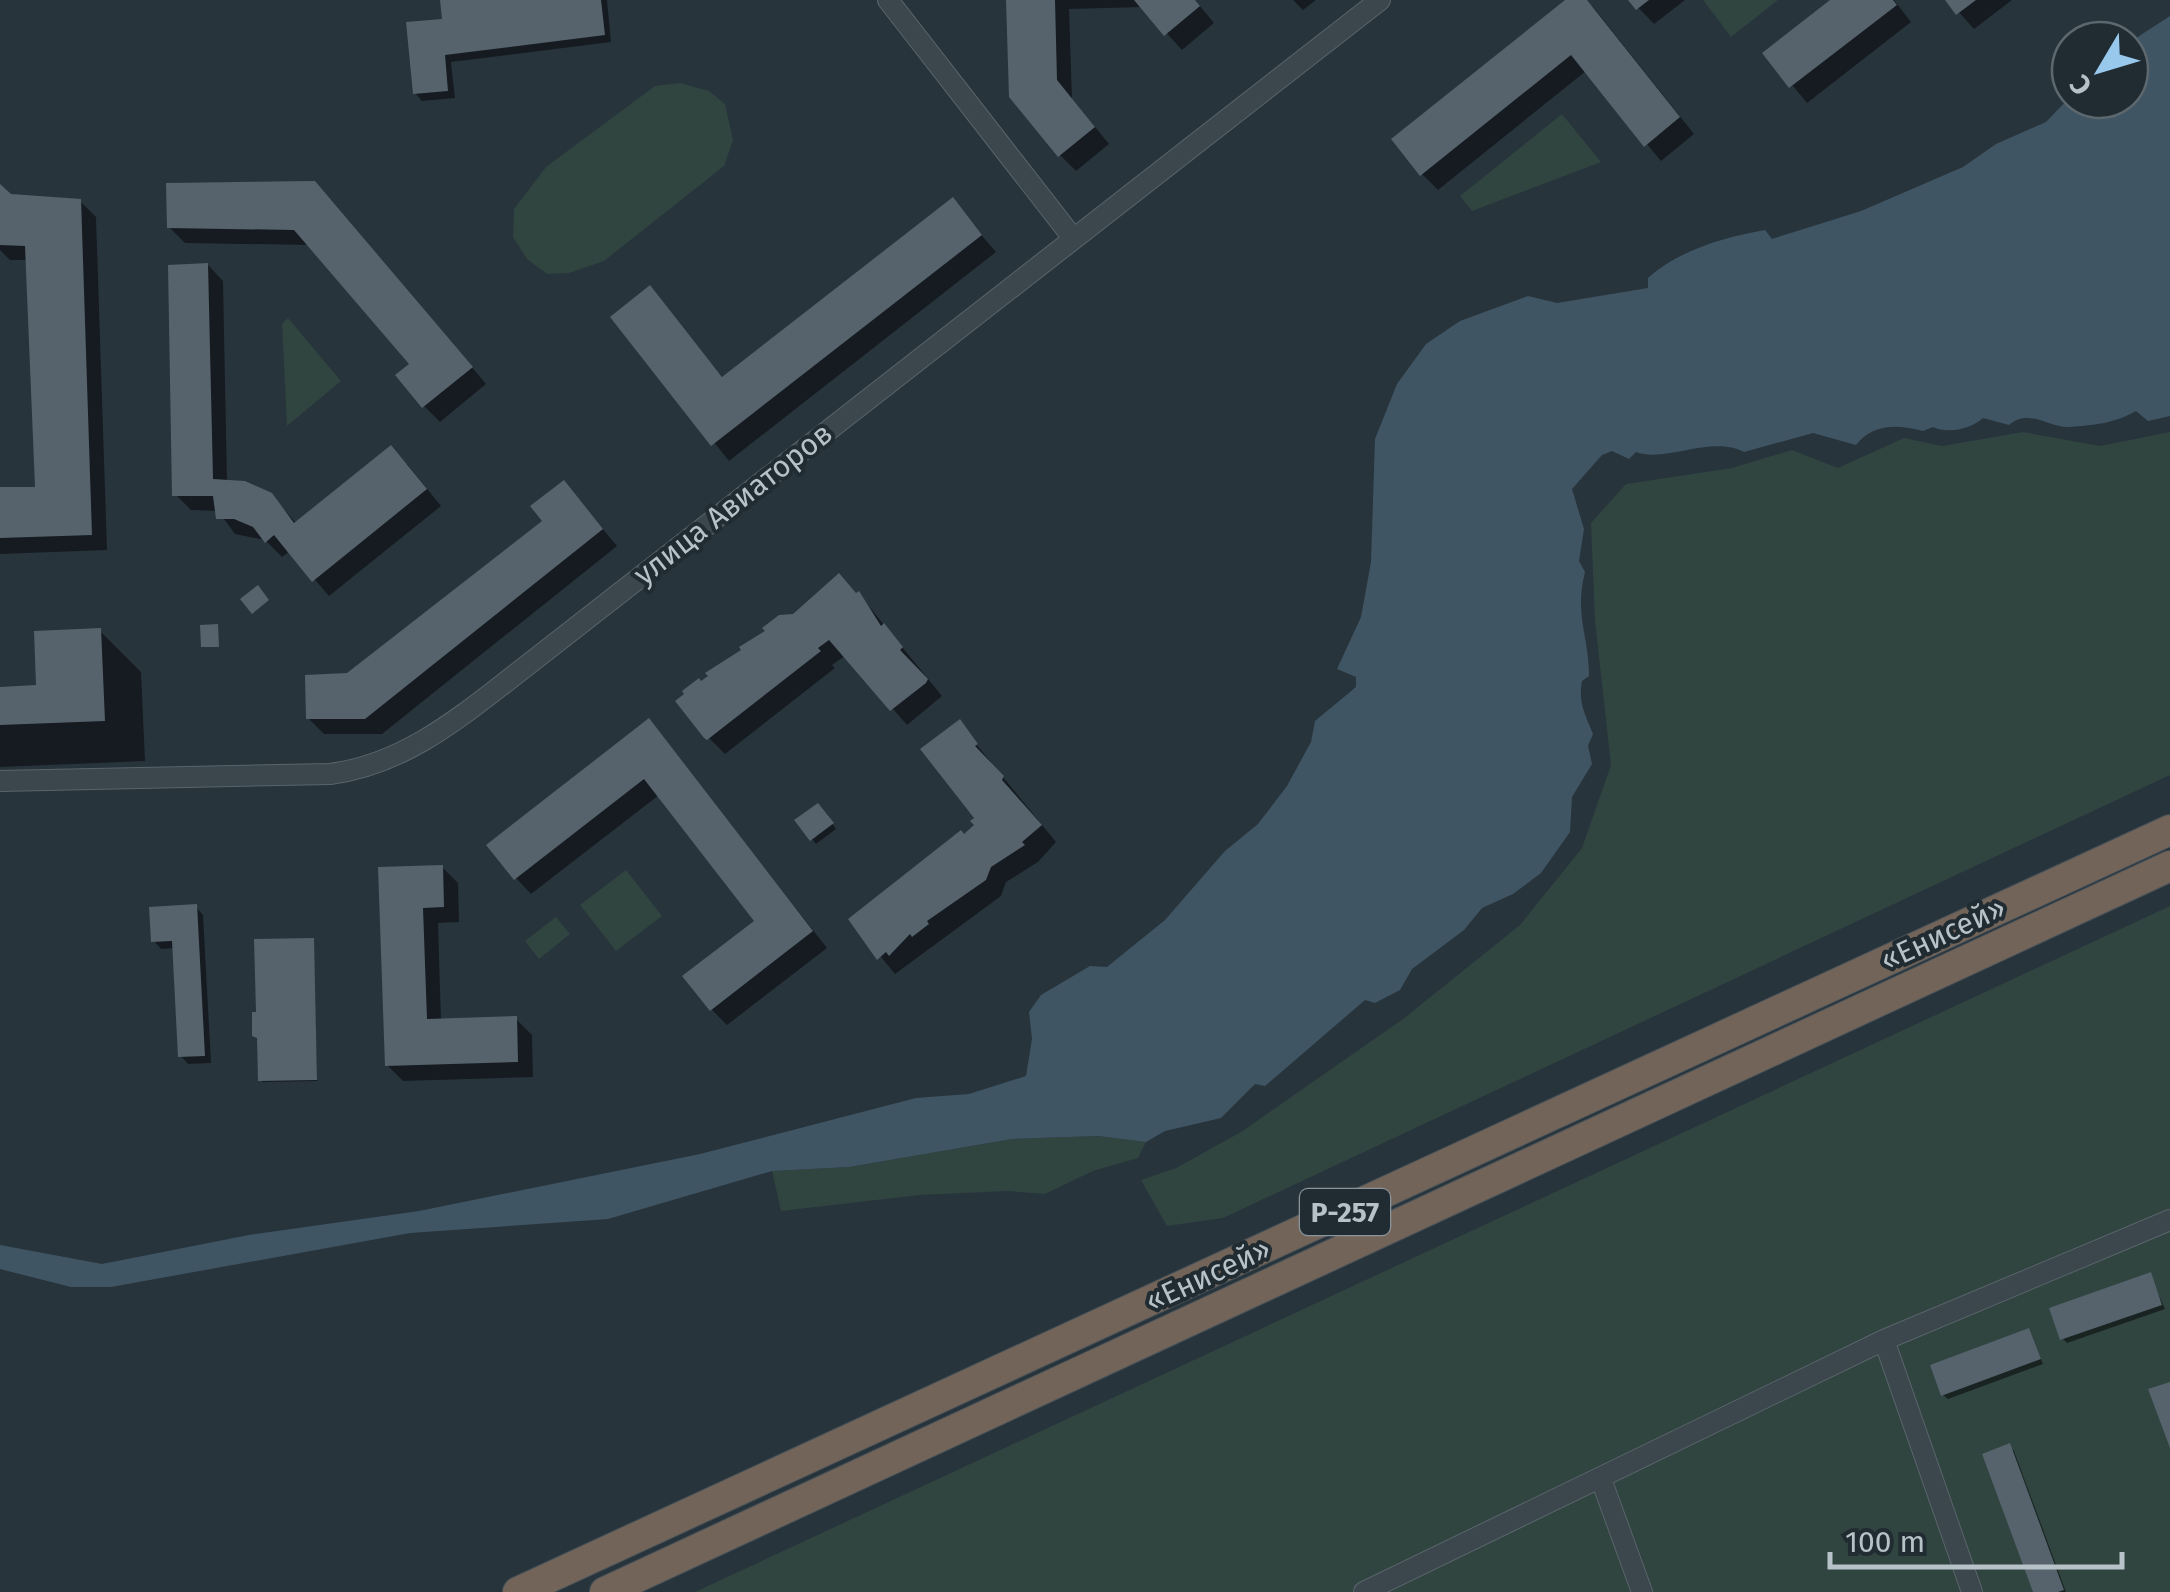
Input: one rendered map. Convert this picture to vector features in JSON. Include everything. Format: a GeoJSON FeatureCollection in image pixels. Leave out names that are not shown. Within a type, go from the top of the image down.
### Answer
{"type":"FeatureCollection","features":[{"type":"Feature","properties":{"kind":"highway","name":"«Енисей»"},"geometry":{"type":"LineString","coordinates":[[518,1592],[2170,830]]}},
{"type":"Feature","properties":{"kind":"highway","name":"«Енисей»"},"geometry":{"type":"LineString","coordinates":[[604,1592],[2170,866]]}},
{"type":"Feature","properties":{"kind":"street"},"geometry":{"type":"LineString","coordinates":[[888,0],[1073,238]]}},
{"type":"Feature","properties":{"kind":"street","name":"улица Авиаторов"},"geometry":{"type":"LineString","coordinates":[[0,781],[330,774],[354,771],[410,750],[468,712],[1380,0]]}},
{"type":"Feature","properties":{"kind":"street"},"geometry":{"type":"LineString","coordinates":[[1364,1592],[1884,1340],[2169,1222]]}},
{"type":"Feature","properties":{"kind":"street"},"geometry":{"type":"LineString","coordinates":[[1884,1340],[1972,1592]]}},
{"type":"Feature","properties":{"kind":"street"},"geometry":{"type":"LineString","coordinates":[[1601,1479],[1642,1592]]}},
{"type":"Feature","properties":{"kind":"green space"},"geometry":{"type":"Polygon","coordinates":[[[1703,0],[1778,0],[1731,37],[1703,0]]]}},
{"type":"Feature","properties":{"kind":"green space"},"geometry":{"type":"Polygon","coordinates":[[[680,83],[709,91],[725,104],[733,140],[724,166],[604,261],[569,273],[547,274],[527,259],[513,237],[514,209],[546,167],[655,86],[680,83]]]}},
{"type":"Feature","properties":{"kind":"green space"},"geometry":{"type":"Polygon","coordinates":[[[1562,114],[1601,162],[1472,211],[1460,196],[1562,114]]]}},
{"type":"Feature","properties":{"kind":"green space"},"geometry":{"type":"Polygon","coordinates":[[[288,318],[341,381],[287,426],[282,324],[288,318]]]}},
{"type":"Feature","properties":{"kind":"green space"},"geometry":{"type":"Polygon","coordinates":[[[2023,432],[2100,446],[2170,432],[2170,775],[1223,1218],[1167,1226],[1141,1180],[1176,1168],[1241,1132],[1403,1019],[1520,925],[1582,848],[1611,765],[1595,621],[1591,523],[1626,484],[1732,468],[1792,450],[1838,468],[1904,438],[1942,446],[2023,432]]]}},
{"type":"Feature","properties":{"kind":"green space"},"geometry":{"type":"Polygon","coordinates":[[[626,870],[662,916],[616,951],[580,905],[626,870]]]}},
{"type":"Feature","properties":{"kind":"green space"},"geometry":{"type":"Polygon","coordinates":[[[2170,906],[2170,1592],[695,1592],[2170,906]]]}},
{"type":"Feature","properties":{"kind":"green space"},"geometry":{"type":"Polygon","coordinates":[[[556,917],[570,934],[539,959],[525,941],[556,917]]]}},
{"type":"Feature","properties":{"kind":"green space"},"geometry":{"type":"Polygon","coordinates":[[[1098,1136],[1146,1142],[1138,1158],[1093,1171],[1045,1194],[1007,1191],[920,1195],[781,1211],[772,1171],[849,1167],[1012,1139],[1098,1136]]]}},
{"type":"Feature","properties":{"kind":"water"},"geometry":{"type":"Polygon","coordinates":[[[2170,16],[2170,416],[2148,421],[2136,411],[2111,421],[2068,427],[2031,418],[2009,425],[1983,418],[1952,430],[1879,429],[1856,445],[1813,433],[1744,452],[1717,446],[1661,454],[1636,452],[1629,459],[1612,451],[1602,455],[1572,489],[1584,529],[1579,561],[1585,572],[1581,613],[1589,676],[1582,681],[1581,696],[1593,734],[1588,746],[1592,764],[1572,797],[1570,832],[1541,873],[1513,894],[1482,908],[1464,930],[1412,969],[1400,990],[1375,1003],[1365,1000],[1265,1086],[1255,1084],[1221,1118],[1165,1131],[1146,1142],[1098,1136],[1012,1139],[849,1167],[772,1171],[608,1219],[410,1233],[111,1287],[71,1287],[0,1269],[0,1245],[102,1264],[249,1235],[419,1211],[700,1154],[916,1098],[969,1094],[1026,1076],[1032,1039],[1029,1012],[1041,995],[1090,966],[1107,967],[1165,920],[1225,851],[1258,824],[1287,786],[1311,742],[1315,721],[1356,687],[1356,677],[1337,669],[1361,617],[1371,562],[1375,439],[1397,384],[1426,344],[1460,321],[1528,296],[1557,303],[1648,288],[1648,278],[1660,268],[1703,246],[1765,230],[1772,239],[1861,211],[1963,167],[1996,144],[2050,118],[2150,120],[2150,29],[2170,16]]]}},
{"type":"Feature","properties":{"kind":"building"},"geometry":{"type":"Polygon","coordinates":[[[440,0],[601,0],[605,35],[445,55],[448,91],[413,94],[406,22],[442,19],[440,0]]]}},
{"type":"Feature","properties":{"kind":"building"},"geometry":{"type":"Polygon","coordinates":[[[1006,0],[1055,0],[1057,80],[1095,127],[1058,157],[1009,97],[1006,0]]]}},
{"type":"Feature","properties":{"kind":"building"},"geometry":{"type":"Polygon","coordinates":[[[1134,0],[1195,0],[1200,6],[1164,36],[1134,0]]]}},
{"type":"Feature","properties":{"kind":"building"},"geometry":{"type":"Polygon","coordinates":[[[1565,0],[1587,0],[1680,117],[1644,147],[1571,55],[1420,176],[1391,139],[1565,0]]]}},
{"type":"Feature","properties":{"kind":"building"},"geometry":{"type":"Polygon","coordinates":[[[1628,0],[1649,0],[1636,10],[1628,0]]]}},
{"type":"Feature","properties":{"kind":"building"},"geometry":{"type":"Polygon","coordinates":[[[1830,0],[1893,0],[1897,5],[1789,88],[1762,53],[1830,0]]]}},
{"type":"Feature","properties":{"kind":"building"},"geometry":{"type":"Polygon","coordinates":[[[1945,0],[1976,0],[1956,15],[1945,0]]]}},
{"type":"Feature","properties":{"kind":"building"},"geometry":{"type":"Polygon","coordinates":[[[315,181],[473,367],[422,408],[395,375],[409,364],[294,230],[167,228],[166,183],[315,181]]]}},
{"type":"Feature","properties":{"kind":"building"},"geometry":{"type":"Polygon","coordinates":[[[0,184],[11,194],[81,199],[92,535],[0,538],[0,487],[35,487],[25,246],[0,245],[0,184]]]}},
{"type":"Feature","properties":{"kind":"building"},"geometry":{"type":"Polygon","coordinates":[[[953,197],[982,235],[711,446],[610,317],[650,285],[722,377],[953,197]]]}},
{"type":"Feature","properties":{"kind":"building"},"geometry":{"type":"Polygon","coordinates":[[[208,263],[213,479],[245,481],[272,493],[294,523],[391,445],[427,489],[312,582],[274,535],[265,543],[253,527],[234,519],[216,519],[213,496],[172,496],[168,265],[208,263]]]}},
{"type":"Feature","properties":{"kind":"building"},"geometry":{"type":"Polygon","coordinates":[[[564,480],[603,529],[365,719],[306,719],[305,675],[347,673],[542,521],[530,506],[564,480]]]}},
{"type":"Feature","properties":{"kind":"building"},"geometry":{"type":"Polygon","coordinates":[[[839,573],[856,593],[859,591],[881,626],[884,623],[903,647],[900,650],[928,679],[926,683],[890,711],[829,640],[818,648],[821,651],[707,740],[704,738],[675,701],[684,694],[682,691],[708,676],[705,673],[741,650],[739,647],[765,631],[762,628],[779,615],[793,614],[839,573]]]}},
{"type":"Feature","properties":{"kind":"building"},"geometry":{"type":"Polygon","coordinates":[[[258,585],[269,600],[252,614],[240,599],[258,585]]]}},
{"type":"Feature","properties":{"kind":"building"},"geometry":{"type":"Polygon","coordinates":[[[218,624],[219,647],[201,647],[200,625],[218,624]]]}},
{"type":"Feature","properties":{"kind":"building"},"geometry":{"type":"Polygon","coordinates":[[[101,628],[105,721],[0,725],[0,687],[36,685],[34,631],[101,628]]]}},
{"type":"Feature","properties":{"kind":"building"},"geometry":{"type":"Polygon","coordinates":[[[649,718],[813,931],[710,1011],[682,976],[754,921],[644,779],[514,880],[486,845],[649,718]]]}},
{"type":"Feature","properties":{"kind":"building"},"geometry":{"type":"Polygon","coordinates":[[[960,719],[978,744],[975,746],[1042,825],[1022,842],[1025,845],[991,867],[986,880],[927,921],[929,924],[912,937],[910,934],[889,956],[886,952],[877,960],[848,919],[961,830],[964,834],[974,825],[970,821],[974,818],[920,749],[960,719]]]}},
{"type":"Feature","properties":{"kind":"building"},"geometry":{"type":"Polygon","coordinates":[[[818,803],[834,823],[810,841],[794,820],[818,803]]]}},
{"type":"Feature","properties":{"kind":"building"},"geometry":{"type":"Polygon","coordinates":[[[443,865],[444,907],[423,908],[427,1019],[517,1016],[518,1062],[385,1066],[378,867],[443,865]]]}},
{"type":"Feature","properties":{"kind":"building"},"geometry":{"type":"Polygon","coordinates":[[[197,904],[205,1056],[178,1057],[172,941],[151,942],[149,907],[197,904]]]}},
{"type":"Feature","properties":{"kind":"building"},"geometry":{"type":"Polygon","coordinates":[[[314,938],[317,1080],[258,1081],[257,1038],[252,1036],[252,1012],[256,1012],[254,939],[314,938]]]}},
{"type":"Feature","properties":{"kind":"building"},"geometry":{"type":"Polygon","coordinates":[[[2151,1272],[2162,1305],[2060,1340],[2049,1308],[2151,1272]]]}},
{"type":"Feature","properties":{"kind":"building"},"geometry":{"type":"Polygon","coordinates":[[[2029,1328],[2041,1359],[1941,1396],[1930,1365],[2029,1328]]]}},
{"type":"Feature","properties":{"kind":"building"},"geometry":{"type":"Polygon","coordinates":[[[2170,1382],[2170,1448],[2148,1389],[2170,1382]]]}},
{"type":"Feature","properties":{"kind":"building"},"geometry":{"type":"Polygon","coordinates":[[[2010,1443],[2064,1590],[2033,1592],[1982,1454],[2010,1443]]]}}]}
